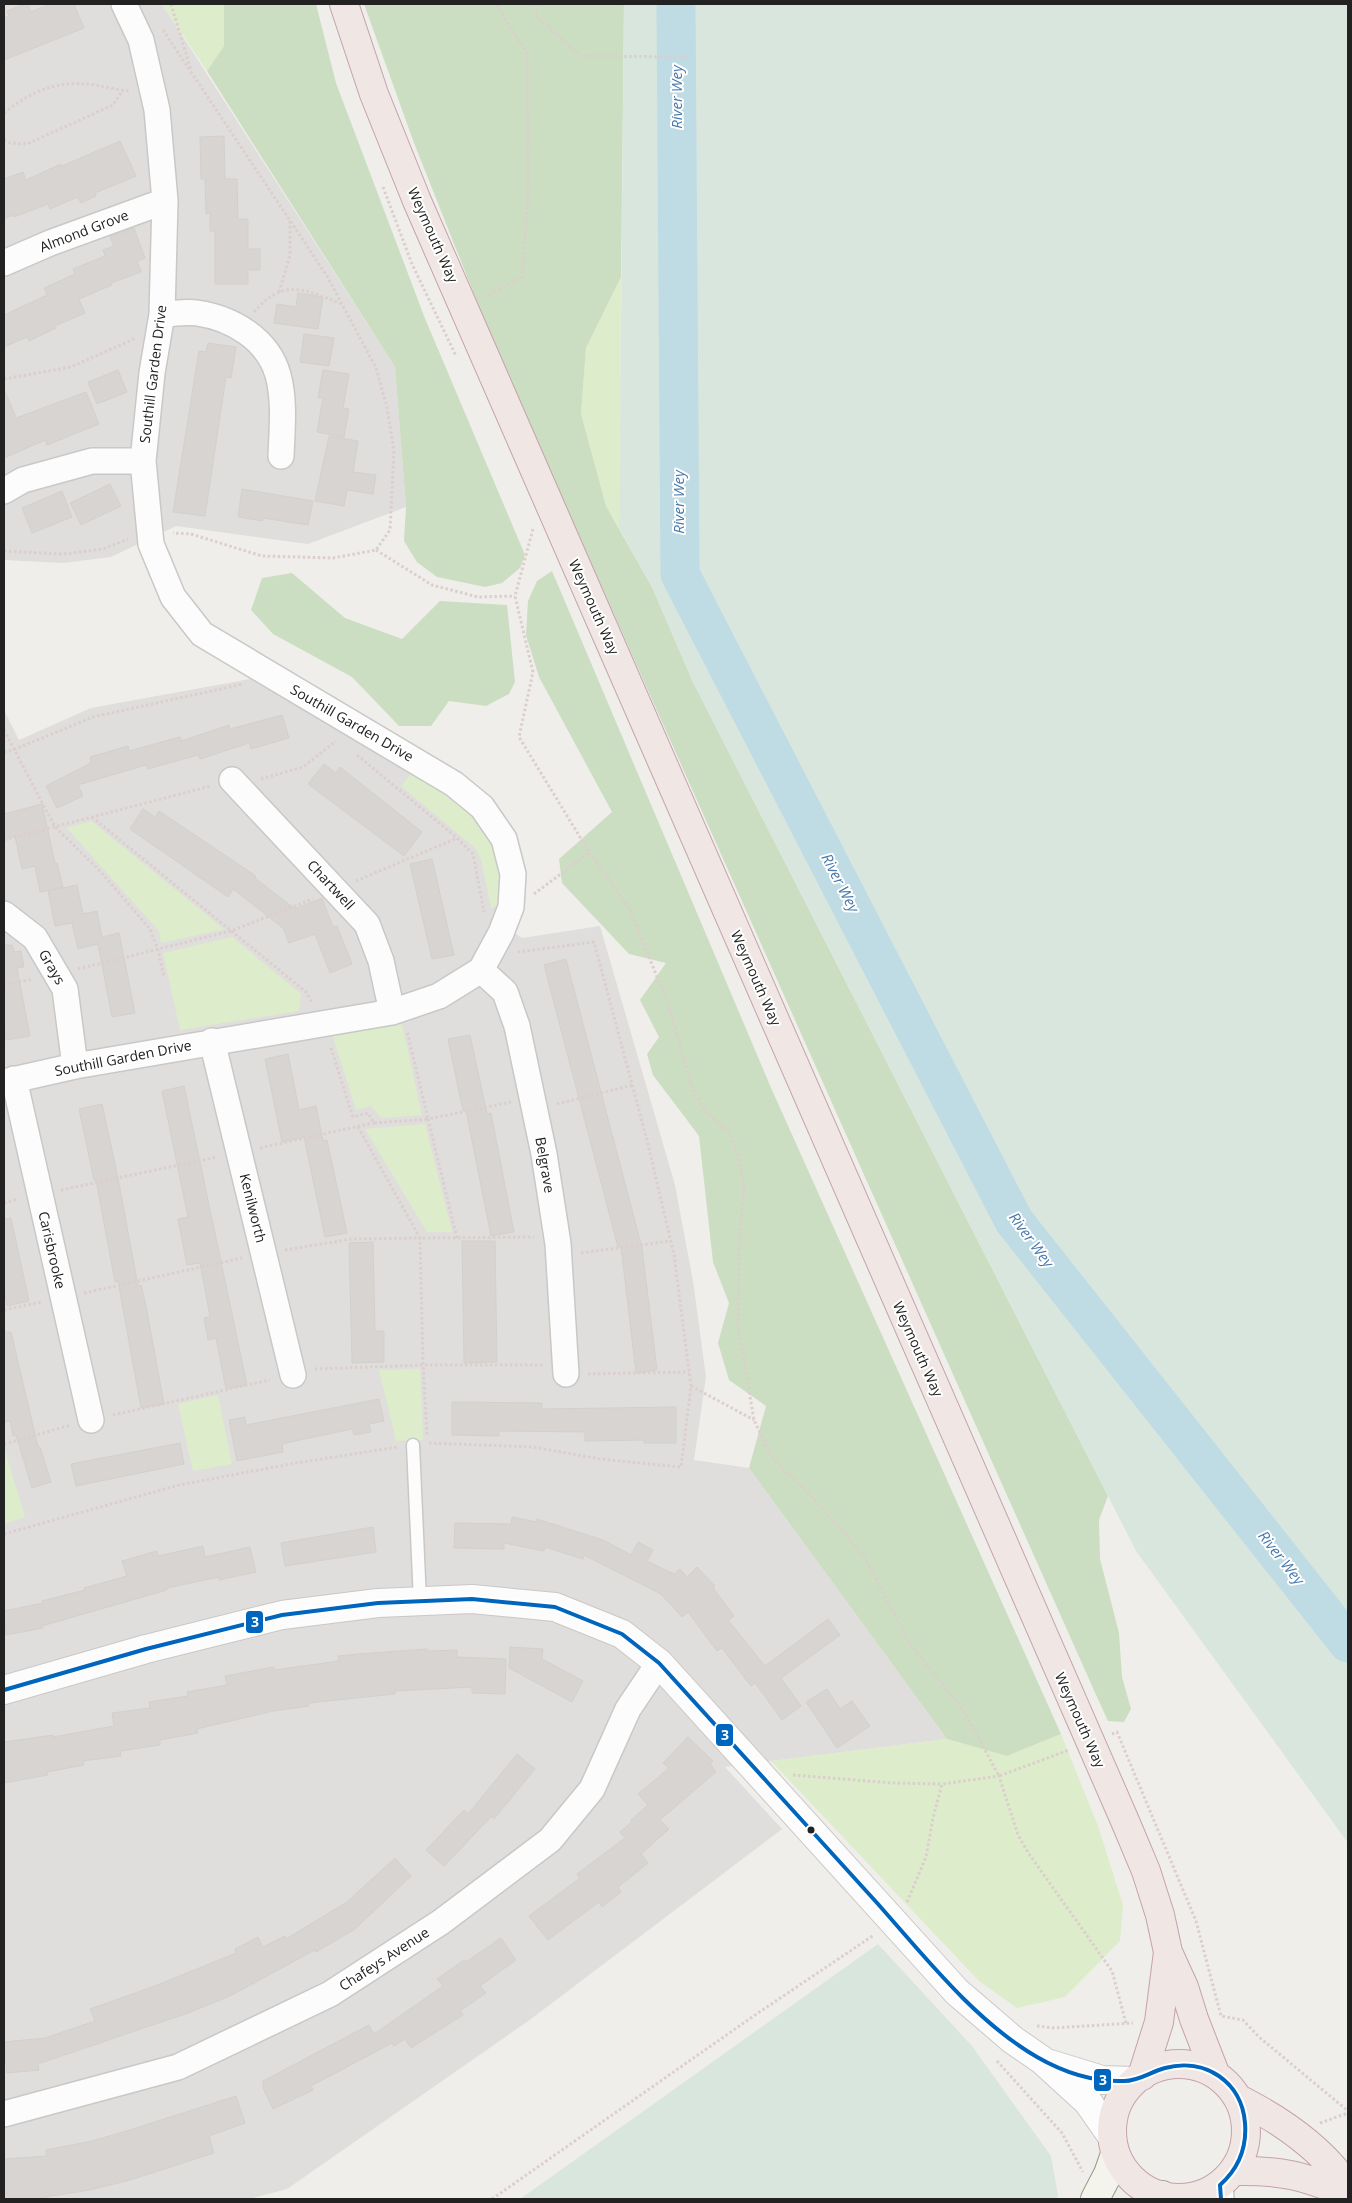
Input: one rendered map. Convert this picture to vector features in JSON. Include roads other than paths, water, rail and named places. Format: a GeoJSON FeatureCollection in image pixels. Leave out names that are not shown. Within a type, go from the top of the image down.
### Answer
{"type":"FeatureCollection","features":[{"type":"Feature","properties":{"kind":"highway","name":"Weymouth Way"},"geometry":{"type":"LineString","coordinates":[[344,4],[371,86],[393,143],[1146,1871],[1160,1915],[1168,1952],[1184,1987],[1194,2019],[1216,2073]]}},
{"type":"Feature","properties":{"kind":"highway","name":"Weymouth Way"},"geometry":{"type":"LineString","coordinates":[[1138,2078],[1160,2022],[1168,1952]]}},
{"type":"Feature","properties":{"kind":"highway"},"geometry":{"type":"LineString","coordinates":[[1348,2187],[1337,2170],[1321,2154],[1270,2115],[1241,2100],[1228,2083],[1216,2073],[1196,2067],[1171,2066],[1138,2078],[1116,2103],[1113,2144],[1132,2178],[1168,2198],[1197,2194],[1225,2185],[1287,2173],[1348,2194]]}},
{"type":"Feature","properties":{"kind":"highway"},"geometry":{"type":"LineString","coordinates":[[1225,2185],[1245,2144],[1245,2122],[1241,2100]]}},
{"type":"Feature","properties":{"kind":"main road"},"geometry":{"type":"LineString","coordinates":[[1095,2199],[1108,2174],[1113,2144]]}},
{"type":"Feature","properties":{"kind":"street","name":"Southill Garden Drive"},"geometry":{"type":"LineString","coordinates":[[9,1081],[75,1066],[397,1010],[439,996],[487,976],[511,907],[513,874],[504,839],[482,807],[454,784],[202,634],[174,597],[151,544],[142,461],[160,326],[165,201],[157,110],[141,40],[124,4]]}},
{"type":"Feature","properties":{"kind":"street","name":"Almond Grove"},"geometry":{"type":"LineString","coordinates":[[4,263],[50,243],[165,201]]}},
{"type":"Feature","properties":{"kind":"street"},"geometry":{"type":"LineString","coordinates":[[160,326],[196,312],[230,322],[253,337],[273,361],[278,376],[282,416],[281,456]]}},
{"type":"Feature","properties":{"kind":"street"},"geometry":{"type":"LineString","coordinates":[[4,491],[23,480],[92,461],[142,461]]}},
{"type":"Feature","properties":{"kind":"street","name":"Chartwell"},"geometry":{"type":"LineString","coordinates":[[235,783],[367,924],[397,1010]]}},
{"type":"Feature","properties":{"kind":"street","name":"Grays"},"geometry":{"type":"LineString","coordinates":[[4,914],[35,938],[65,989],[75,1066]]}},
{"type":"Feature","properties":{"kind":"street","name":"Belgrave"},"geometry":{"type":"LineString","coordinates":[[487,976],[505,992],[517,1026],[544,1154],[558,1246],[566,1374]]}},
{"type":"Feature","properties":{"kind":"street","name":"Kenilworth"},"geometry":{"type":"LineString","coordinates":[[212,1041],[293,1375]]}},
{"type":"Feature","properties":{"kind":"street","name":"Carisbrooke"},"geometry":{"type":"LineString","coordinates":[[9,1081],[40,1194],[91,1420]]}},
{"type":"Feature","properties":{"kind":"street"},"geometry":{"type":"LineString","coordinates":[[4,1690],[146,1649],[282,1615],[378,1603],[472,1599],[555,1607],[622,1634],[660,1664],[767,1782],[886,1926],[1013,2040],[1042,2060],[1088,2102],[1113,2144]]}},
{"type":"Feature","properties":{"kind":"street","name":"Chafeys Avenue"},"geometry":{"type":"LineString","coordinates":[[4,2114],[178,2067],[330,1994],[441,1922],[550,1840],[592,1789],[628,1709],[660,1664]]}},
{"type":"Feature","properties":{"kind":"street"},"geometry":{"type":"LineString","coordinates":[[1042,2060],[1064,2070],[1102,2080],[1138,2078]]}},
{"type":"Feature","properties":{"kind":"lane"},"geometry":{"type":"LineString","coordinates":[[413,1445],[420,1601]]}},
{"type":"Feature","properties":{"kind":"waterway","name":"River Wey"},"geometry":{"type":"LineString","coordinates":[[676,4],[680,574],[1014,1221],[1348,1643]]}}]}
